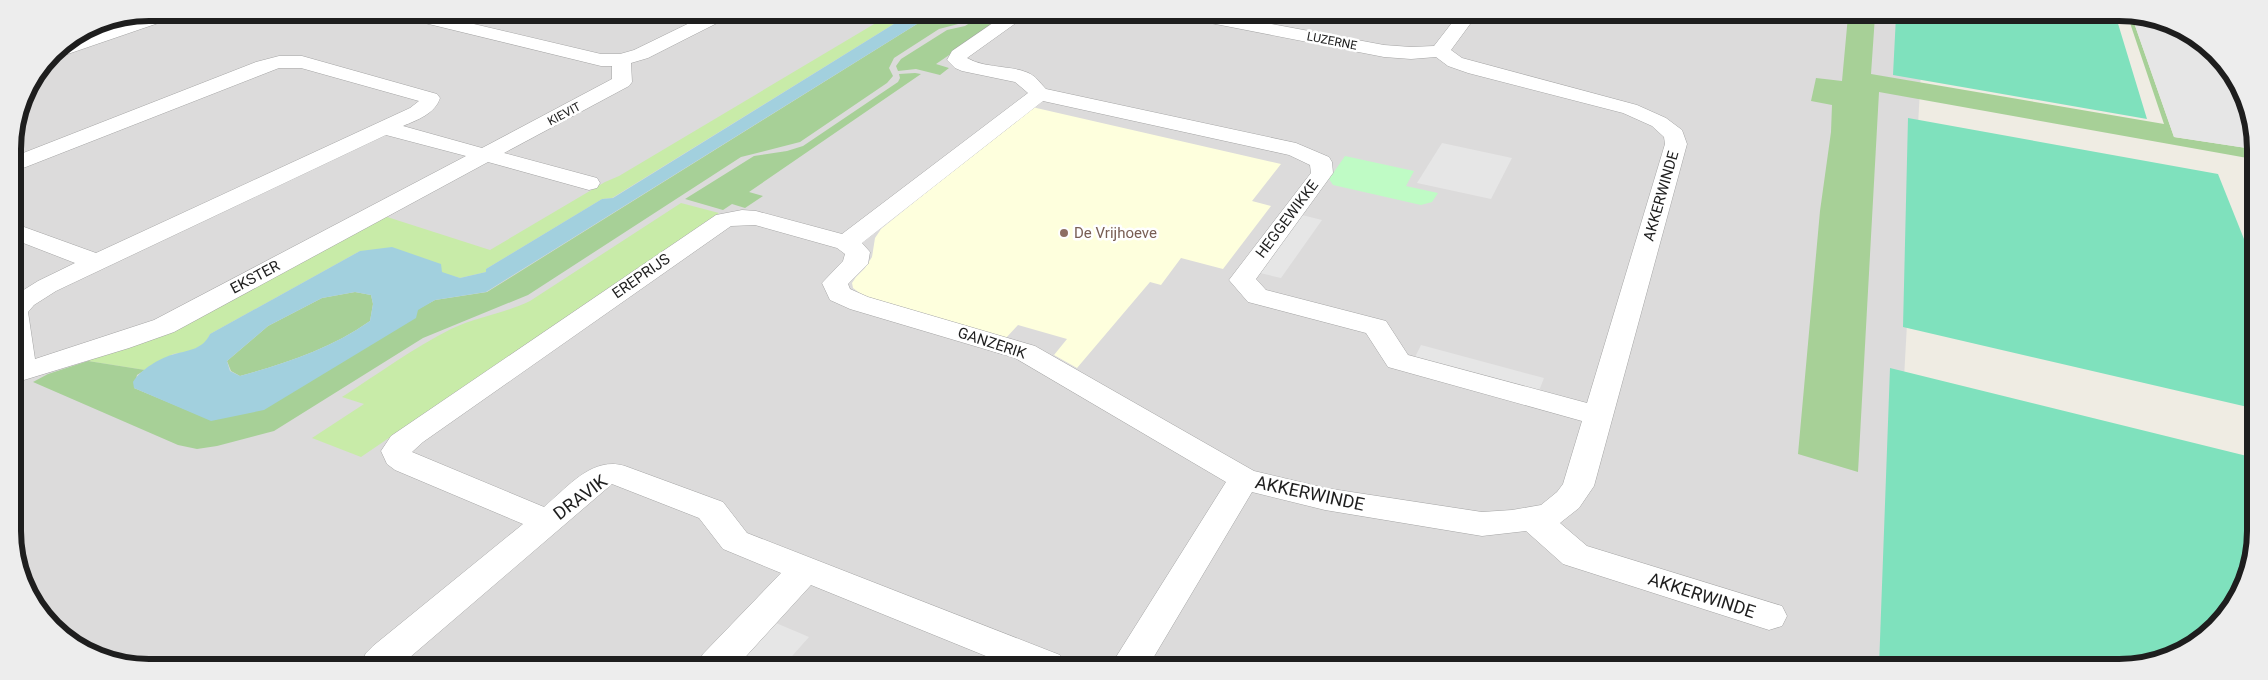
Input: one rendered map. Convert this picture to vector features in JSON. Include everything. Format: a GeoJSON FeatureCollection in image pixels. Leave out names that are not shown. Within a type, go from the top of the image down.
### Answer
{"type":"FeatureCollection","features":[{"type":"Feature","properties":{"kind":"street"},"geometry":{"type":"LineString","coordinates":[[76,45],[141,21]]}},
{"type":"Feature","properties":{"kind":"street"},"geometry":{"type":"LineString","coordinates":[[437,21],[601,60],[621,60],[641,54],[707,21]]}},
{"type":"Feature","properties":{"kind":"street"},"geometry":{"type":"LineString","coordinates":[[458,26],[470,21]]}},
{"type":"Feature","properties":{"kind":"street"},"geometry":{"type":"LineString","coordinates":[[846,243],[1039,94],[1028,81],[1021,77],[971,67],[961,64],[957,60],[960,55],[1008,21]]}},
{"type":"Feature","properties":{"kind":"street","name":"LUZERNE"},"geometry":{"type":"LineString","coordinates":[[1227,21],[1384,51],[1411,53],[1440,51]]}},
{"type":"Feature","properties":{"kind":"street"},"geometry":{"type":"LineString","coordinates":[[1440,51],[1463,21]]}},
{"type":"Feature","properties":{"kind":"street","name":"AKKERWINDE"},"geometry":{"type":"LineString","coordinates":[[1134,659],[1244,479],[1325,499],[1482,524],[1512,522],[1551,514],[1568,500],[1578,486],[1676,144],[1674,134],[1659,122],[1630,109],[1475,69],[1455,62],[1440,51]]}},
{"type":"Feature","properties":{"kind":"street","name":"KIEVIT"},"geometry":{"type":"LineString","coordinates":[[485,155],[622,82],[621,60]]}},
{"type":"Feature","properties":{"kind":"street"},"geometry":{"type":"LineString","coordinates":[[22,162],[263,66],[289,61],[302,62],[421,93],[430,98],[428,104],[417,112],[98,263],[25,300],[22,304]]}},
{"type":"Feature","properties":{"kind":"street","name":"HEGGEWIKKE"},"geometry":{"type":"LineString","coordinates":[[1039,94],[1306,154],[1321,162],[1322,173],[1242,280],[1257,296],[1376,327],[1398,361],[1598,416]]}},
{"type":"Feature","properties":{"kind":"street"},"geometry":{"type":"LineString","coordinates":[[385,128],[589,183]]}},
{"type":"Feature","properties":{"kind":"street","name":"EKSTER"},"geometry":{"type":"LineString","coordinates":[[21,372],[164,326],[485,155]]}},
{"type":"Feature","properties":{"kind":"street","name":"EREPRIJS"},"geometry":{"type":"LineString","coordinates":[[548,521],[406,463],[398,457],[396,451],[412,435],[724,220],[742,217],[756,218],[846,243]]}},
{"type":"Feature","properties":{"kind":"street"},"geometry":{"type":"LineString","coordinates":[[22,233],[98,263]]}},
{"type":"Feature","properties":{"kind":"street","name":"GANZERIK"},"geometry":{"type":"LineString","coordinates":[[846,243],[858,252],[855,264],[835,283],[839,294],[859,303],[1025,352],[1244,479]]}},
{"type":"Feature","properties":{"kind":"street","name":"DRAVIK"},"geometry":{"type":"LineString","coordinates":[[383,659],[604,474],[614,473],[711,510],[736,541],[1031,659]]}},
{"type":"Feature","properties":{"kind":"street","name":"AKKERWINDE"},"geometry":{"type":"LineString","coordinates":[[1533,518],[1575,555],[1769,616]]}},
{"type":"Feature","properties":{"kind":"street"},"geometry":{"type":"LineString","coordinates":[[721,659],[806,569]]}},
{"type":"Feature","properties":{"kind":"shaded area"},"geometry":{"type":"Polygon","coordinates":[[[149,21],[1924,21],[1888,658],[149,659],[132,658],[100,649],[85,642],[71,632],[53,615],[43,602],[34,588],[28,572],[22,548],[21,531],[22,132],[31,100],[38,85],[53,65],[85,38],[116,26],[132,22],[149,21]]]}},
{"type":"Feature","properties":{"kind":"shaded area"},"geometry":{"type":"Polygon","coordinates":[[[2134,22],[2176,34],[2203,53],[2215,65],[2226,79],[2241,112],[2246,132],[2247,148],[2174,137],[2134,22]]]}},
{"type":"Feature","properties":{"kind":"shaded area","name":"De Vrijhoeve"},"geometry":{"type":"Polygon","coordinates":[[[1032,107],[1281,164],[1252,201],[1271,206],[1223,269],[1181,258],[1161,285],[1150,282],[1077,368],[1054,355],[1067,339],[1018,325],[1005,339],[865,297],[853,288],[852,283],[872,257],[875,238],[881,229],[1032,107]]]}},
{"type":"Feature","properties":{"kind":"shaded area"},"geometry":{"type":"Polygon","coordinates":[[[1442,143],[1512,158],[1491,199],[1417,183],[1442,143]]]}},
{"type":"Feature","properties":{"kind":"shaded area"},"geometry":{"type":"Polygon","coordinates":[[[1302,215],[1322,220],[1281,278],[1260,273],[1302,215]]]}},
{"type":"Feature","properties":{"kind":"shaded area"},"geometry":{"type":"Polygon","coordinates":[[[1421,345],[1544,378],[1539,391],[1415,357],[1421,345]]]}},
{"type":"Feature","properties":{"kind":"shaded area"},"geometry":{"type":"Polygon","coordinates":[[[776,623],[809,637],[790,659],[743,659],[776,623]]]}},
{"type":"Feature","properties":{"kind":"green space"},"geometry":{"type":"Polygon","coordinates":[[[879,21],[899,21],[612,198],[602,199],[486,269],[486,272],[460,278],[360,251],[210,334],[206,343],[191,351],[173,354],[145,370],[88,361],[87,356],[381,215],[490,250],[605,182],[619,176],[879,21]]]}},
{"type":"Feature","properties":{"kind":"green space"},"geometry":{"type":"Polygon","coordinates":[[[922,21],[967,21],[939,29],[894,58],[889,68],[893,76],[887,83],[800,142],[741,157],[528,295],[423,338],[274,431],[217,446],[197,449],[178,445],[33,382],[48,374],[88,361],[145,370],[137,375],[134,388],[211,420],[435,300],[487,292],[922,21]]]}},
{"type":"Feature","properties":{"kind":"green space"},"geometry":{"type":"Polygon","coordinates":[[[973,21],[999,21],[936,64],[949,68],[940,75],[916,69],[898,71],[896,66],[901,59],[947,30],[965,26],[973,21]]]}},
{"type":"Feature","properties":{"kind":"green space"},"geometry":{"type":"Polygon","coordinates":[[[1848,21],[1875,21],[1871,74],[2164,124],[2130,22],[2134,22],[2174,137],[2247,148],[2247,158],[1879,92],[1858,472],[1798,454],[1820,211],[1831,132],[1832,105],[1811,101],[1816,78],[1842,81],[1848,21]]]}},
{"type":"Feature","properties":{"kind":"green space"},"geometry":{"type":"Polygon","coordinates":[[[1896,21],[2117,21],[2147,119],[1893,75],[1896,21]]]}},
{"type":"Feature","properties":{"kind":"green space"},"geometry":{"type":"Polygon","coordinates":[[[899,74],[921,74],[749,192],[763,196],[745,208],[732,204],[723,210],[685,199],[754,156],[787,151],[803,146],[898,82],[899,74]]]}},
{"type":"Feature","properties":{"kind":"green space"},"geometry":{"type":"Polygon","coordinates":[[[1908,118],[2218,174],[2247,246],[2247,407],[1903,327],[1908,118]]]}},
{"type":"Feature","properties":{"kind":"green space"},"geometry":{"type":"Polygon","coordinates":[[[1345,156],[1414,171],[1406,186],[1438,193],[1432,202],[1421,205],[1333,185],[1329,179],[1345,156]]]}},
{"type":"Feature","properties":{"kind":"green space"},"geometry":{"type":"Polygon","coordinates":[[[681,203],[719,213],[361,457],[312,438],[364,404],[342,397],[409,353],[451,329],[530,301],[681,203]]]}},
{"type":"Feature","properties":{"kind":"green space"},"geometry":{"type":"Polygon","coordinates":[[[355,292],[371,295],[373,304],[370,321],[355,331],[307,354],[274,366],[240,376],[231,371],[227,361],[268,326],[322,298],[355,292]]]}},
{"type":"Feature","properties":{"kind":"green space"},"geometry":{"type":"Polygon","coordinates":[[[1890,368],[2247,456],[2246,548],[2240,572],[2234,588],[2215,615],[2183,642],[2168,649],[2136,658],[1879,658],[1890,368]]]}},
{"type":"Feature","properties":{"kind":"water"},"geometry":{"type":"Polygon","coordinates":[[[899,21],[922,21],[486,292],[435,300],[418,310],[416,318],[264,410],[211,421],[134,388],[133,382],[136,377],[151,365],[169,356],[200,346],[210,334],[360,251],[392,247],[441,264],[442,272],[460,278],[486,272],[486,269],[602,199],[613,198],[899,21]],[[355,292],[322,298],[268,326],[227,361],[230,371],[240,376],[291,360],[339,340],[370,321],[373,304],[371,295],[355,292]]]}},
{"type":"Feature","properties":{"kind":"place","name":"De Vrijhoeve"},"geometry":{"type":"Point","coordinates":[1064,233]}}]}
